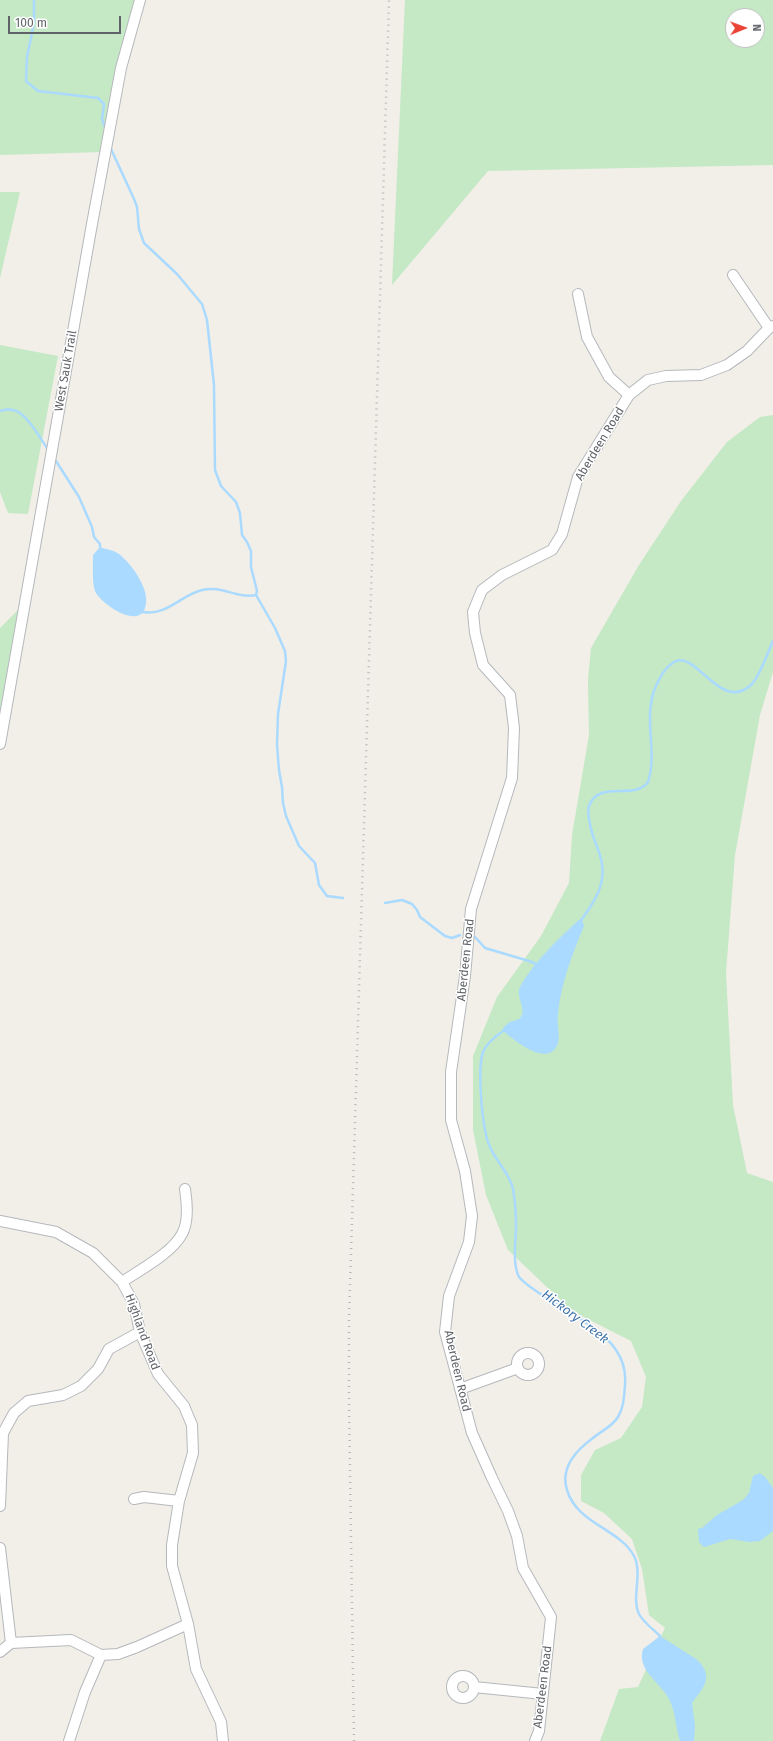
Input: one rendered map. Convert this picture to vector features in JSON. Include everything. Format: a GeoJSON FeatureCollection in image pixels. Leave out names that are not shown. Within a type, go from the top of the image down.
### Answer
{"type":"FeatureCollection","features":[{"type":"Feature","properties":{"kind":"street","name":"West Sauk Trail"},"geometry":{"type":"LineString","coordinates":[[0,744],[121,68],[140,0]]}},
{"type":"Feature","properties":{"kind":"street"},"geometry":{"type":"LineString","coordinates":[[733,275],[771,327]]}},
{"type":"Feature","properties":{"kind":"street"},"geometry":{"type":"LineString","coordinates":[[578,294],[587,337],[609,377],[629,395]]}},
{"type":"Feature","properties":{"kind":"street","name":"Aberdeen Road"},"geometry":{"type":"LineString","coordinates":[[535,1741],[539,1731],[551,1616],[523,1568],[517,1536],[508,1511],[472,1433],[445,1332],[449,1296],[469,1242],[472,1216],[465,1171],[451,1120],[451,1072],[465,976],[472,909],[512,778],[514,728],[510,695],[483,664],[475,633],[473,612],[482,590],[502,575],[552,550],[562,534],[578,477],[629,395],[648,380],[666,376],[701,376],[727,365],[747,351],[771,327]]}},
{"type":"Feature","properties":{"kind":"street"},"geometry":{"type":"LineString","coordinates":[[122,1282],[166,1254],[182,1234],[188,1206],[185,1189]]}},
{"type":"Feature","properties":{"kind":"street","name":"Highland Road"},"geometry":{"type":"LineString","coordinates":[[0,1221],[56,1232],[93,1253],[122,1282],[134,1304],[140,1332],[158,1374],[184,1406],[192,1425],[193,1453],[179,1501],[172,1545],[172,1566],[188,1624],[196,1669],[221,1722],[224,1741]]}},
{"type":"Feature","properties":{"kind":"street"},"geometry":{"type":"LineString","coordinates":[[0,1506],[3,1433],[14,1413],[28,1401],[63,1395],[82,1386],[98,1369],[110,1349],[140,1332]]}},
{"type":"Feature","properties":{"kind":"street"},"geometry":{"type":"LineString","coordinates":[[460,1389],[518,1368]]}},
{"type":"Feature","properties":{"kind":"street"},"geometry":{"type":"LineString","coordinates":[[134,1499],[144,1497],[179,1501]]}},
{"type":"Feature","properties":{"kind":"street"},"geometry":{"type":"LineString","coordinates":[[0,1548],[11,1643]]}},
{"type":"Feature","properties":{"kind":"street"},"geometry":{"type":"LineString","coordinates":[[0,1652],[11,1643],[38,1640],[71,1640],[101,1655],[118,1654],[188,1624]]}},
{"type":"Feature","properties":{"kind":"street"},"geometry":{"type":"LineString","coordinates":[[69,1741],[85,1692],[101,1655]]}},
{"type":"Feature","properties":{"kind":"street"},"geometry":{"type":"LineString","coordinates":[[474,1687],[543,1694]]}},
{"type":"Feature","properties":{"kind":"green space"},"geometry":{"type":"Polygon","coordinates":[[[0,0],[140,0],[104,152],[0,155],[0,0]]]}},
{"type":"Feature","properties":{"kind":"green space"},"geometry":{"type":"Polygon","coordinates":[[[405,0],[773,0],[773,165],[488,171],[392,285],[405,0]]]}},
{"type":"Feature","properties":{"kind":"green space"},"geometry":{"type":"Polygon","coordinates":[[[0,192],[20,192],[0,278],[0,192]]]}},
{"type":"Feature","properties":{"kind":"green space"},"geometry":{"type":"Polygon","coordinates":[[[0,345],[58,356],[28,514],[8,513],[0,492],[0,345]]]}},
{"type":"Feature","properties":{"kind":"green space"},"geometry":{"type":"Polygon","coordinates":[[[773,415],[773,672],[760,715],[735,855],[726,973],[733,1105],[747,1173],[773,1182],[773,1741],[600,1741],[619,1689],[638,1687],[665,1628],[649,1615],[642,1569],[632,1539],[604,1513],[581,1501],[581,1475],[595,1450],[621,1438],[642,1407],[646,1377],[631,1341],[572,1311],[508,1250],[486,1195],[473,1130],[473,1056],[497,997],[541,936],[569,883],[572,835],[589,735],[588,680],[591,648],[639,565],[681,501],[727,442],[760,417],[773,415]]]}},
{"type":"Feature","properties":{"kind":"green space"},"geometry":{"type":"Polygon","coordinates":[[[19,609],[0,716],[0,628],[19,609]]]}},
{"type":"Feature","properties":{"kind":"water"},"geometry":{"type":"Polygon","coordinates":[[[100,547],[119,554],[130,565],[140,580],[146,597],[146,605],[143,612],[138,616],[132,616],[117,611],[103,601],[95,591],[93,578],[93,555],[100,547]]]}},
{"type":"Feature","properties":{"kind":"water"},"geometry":{"type":"Polygon","coordinates":[[[580,919],[582,919],[584,926],[568,969],[559,1003],[559,1038],[557,1047],[548,1053],[542,1054],[535,1052],[513,1039],[503,1031],[503,1028],[509,1022],[517,1020],[521,1017],[523,1010],[519,989],[533,967],[580,919]]]}},
{"type":"Feature","properties":{"kind":"water"},"geometry":{"type":"Polygon","coordinates":[[[760,1473],[773,1488],[773,1531],[760,1541],[750,1542],[730,1539],[704,1547],[699,1542],[698,1529],[702,1528],[717,1515],[743,1500],[749,1493],[753,1476],[760,1473]]]}},
{"type":"Feature","properties":{"kind":"water"},"geometry":{"type":"Polygon","coordinates":[[[660,1636],[696,1659],[705,1671],[706,1681],[704,1687],[692,1703],[695,1726],[694,1741],[680,1741],[672,1705],[666,1694],[648,1673],[643,1662],[643,1649],[660,1636]]]}},
{"type":"Feature","properties":{"kind":"waterway"},"geometry":{"type":"LineString","coordinates":[[34,0],[34,23],[27,57],[26,81],[38,91],[98,98],[104,104],[102,119],[106,130]]}},
{"type":"Feature","properties":{"kind":"waterway"},"geometry":{"type":"LineString","coordinates":[[111,149],[137,207],[139,229],[144,243],[177,274],[202,304],[207,320],[214,385],[215,470],[221,486],[236,502],[240,513],[242,535],[251,551],[251,567],[257,591],[256,595],[275,628],[285,651],[286,661],[278,714],[277,745],[283,803],[286,816],[299,846],[315,863],[319,885],[327,896],[343,898]]}},
{"type":"Feature","properties":{"kind":"waterway"},"geometry":{"type":"LineString","coordinates":[[0,411],[13,410],[23,415],[47,448]]}},
{"type":"Feature","properties":{"kind":"waterway"},"geometry":{"type":"LineString","coordinates":[[56,461],[79,497],[92,527],[94,537],[100,544],[100,547]]}},
{"type":"Feature","properties":{"kind":"waterway"},"geometry":{"type":"LineString","coordinates":[[143,612],[159,611],[202,590],[216,589],[242,595],[256,595]]}},
{"type":"Feature","properties":{"kind":"waterway","name":"Hickory Creek"},"geometry":{"type":"LineString","coordinates":[[582,919],[599,891],[602,876],[601,859],[592,833],[588,808],[594,798],[600,794],[634,790],[642,787],[648,782],[652,756],[650,717],[651,704],[654,691],[660,678],[668,667],[674,662],[682,660],[691,664],[719,687],[729,691],[740,692],[751,685],[754,681],[773,641]]}},
{"type":"Feature","properties":{"kind":"waterway"},"geometry":{"type":"LineString","coordinates":[[385,903],[402,900],[412,904],[420,917],[445,936],[452,938],[460,935]]}},
{"type":"Feature","properties":{"kind":"waterway"},"geometry":{"type":"LineString","coordinates":[[475,937],[485,948],[536,964]]}},
{"type":"Feature","properties":{"kind":"waterway","name":"Hickory Creek"},"geometry":{"type":"LineString","coordinates":[[503,1031],[484,1049],[481,1060],[480,1085],[487,1139],[490,1147],[509,1178],[513,1189],[516,1217],[515,1259],[517,1272],[519,1277],[529,1286],[602,1334],[616,1350],[622,1362],[624,1371],[624,1397],[620,1413],[613,1424],[586,1443],[575,1454],[567,1467],[565,1482],[567,1490],[572,1501],[580,1511],[589,1519],[619,1539],[628,1547],[634,1556],[637,1570],[637,1608],[643,1620],[660,1636]]}},
{"type":"Feature","properties":{"kind":"railway"},"geometry":{"type":"LineString","coordinates":[[354,1741],[349,1319],[389,0]]}}]}
